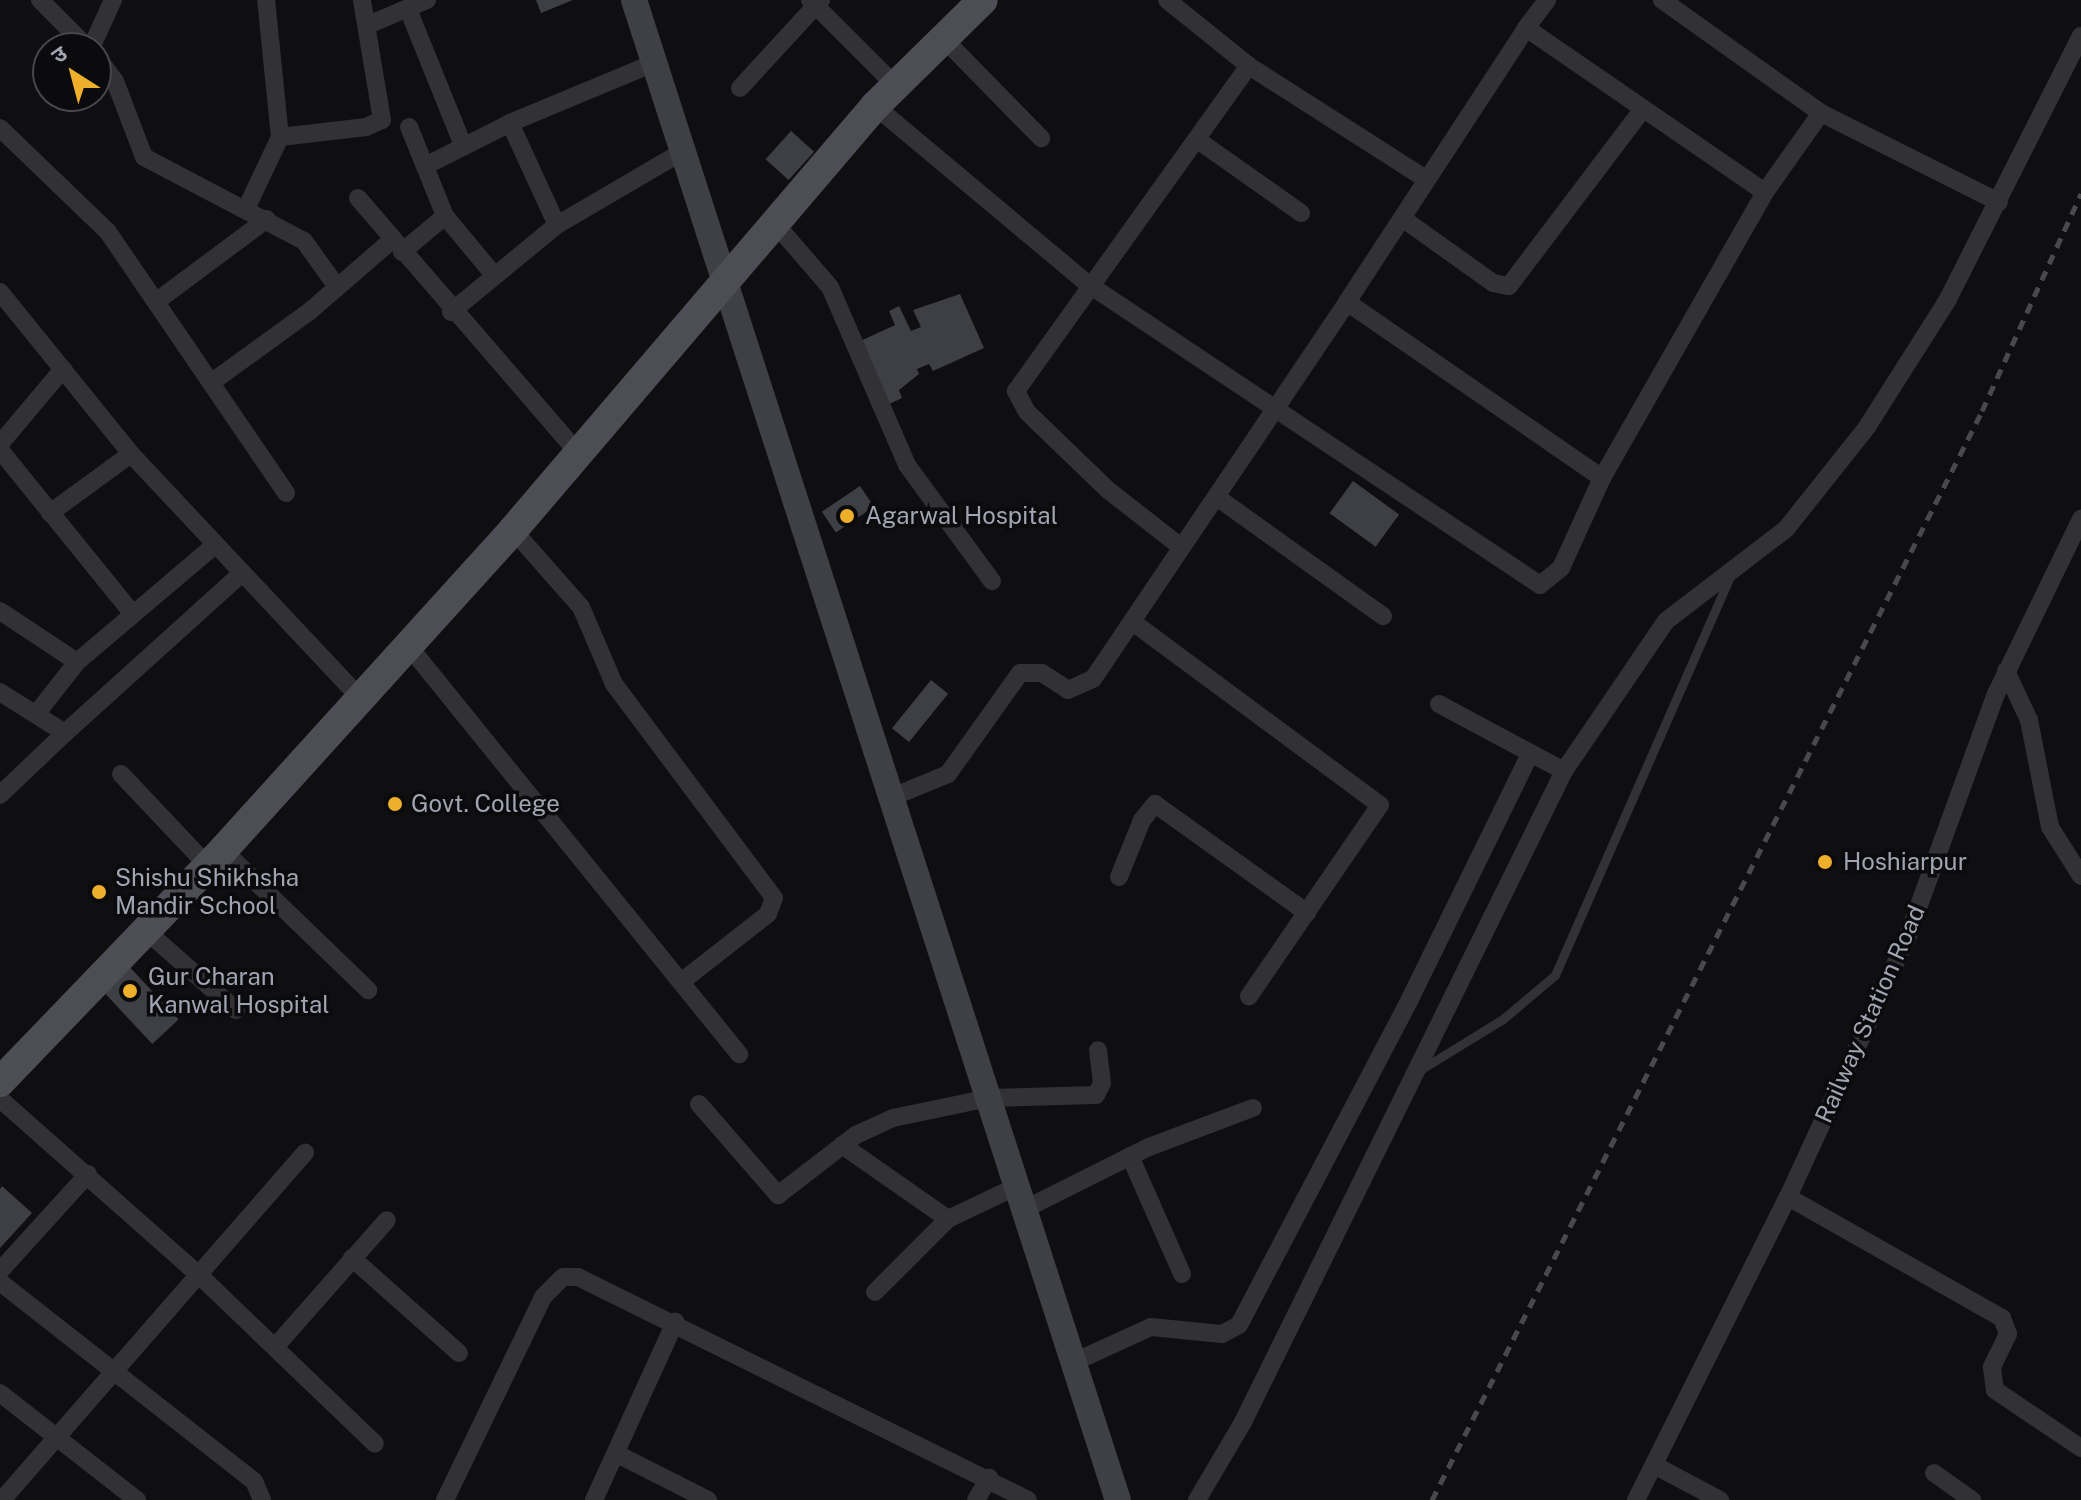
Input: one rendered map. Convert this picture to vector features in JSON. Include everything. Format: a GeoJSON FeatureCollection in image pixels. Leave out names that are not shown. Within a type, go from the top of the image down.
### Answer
{"type":"FeatureCollection","features":[{"type":"Feature","properties":{"kind":"main road"},"geometry":{"type":"LineString","coordinates":[[0,1082],[143,928],[215,858],[358,696],[513,530],[773,221],[886,96],[983,0]]}},
{"type":"Feature","properties":{"kind":"main road"},"geometry":{"type":"LineString","coordinates":[[640,2],[680,153],[989,1098],[1017,1200],[1118,1500]]}},
{"type":"Feature","properties":{"kind":"street"},"geometry":{"type":"LineString","coordinates":[[40,0],[73,32]]}},
{"type":"Feature","properties":{"kind":"street"},"geometry":{"type":"LineString","coordinates":[[97,32],[113,0]]}},
{"type":"Feature","properties":{"kind":"street"},"geometry":{"type":"LineString","coordinates":[[246,209],[280,137],[266,0]]}},
{"type":"Feature","properties":{"kind":"street"},"geometry":{"type":"LineString","coordinates":[[280,137],[366,127],[382,120],[362,0]]}},
{"type":"Feature","properties":{"kind":"street"},"geometry":{"type":"LineString","coordinates":[[368,25],[427,0]]}},
{"type":"Feature","properties":{"kind":"street"},"geometry":{"type":"LineString","coordinates":[[1167,0],[1249,66],[1427,180]]}},
{"type":"Feature","properties":{"kind":"street"},"geometry":{"type":"LineString","coordinates":[[892,797],[948,774],[1020,673],[1042,673],[1068,690],[1085,687],[1134,623],[1181,547],[1218,498],[1547,0]]}},
{"type":"Feature","properties":{"kind":"street"},"geometry":{"type":"LineString","coordinates":[[1662,0],[1821,113],[1999,202]]}},
{"type":"Feature","properties":{"kind":"street"},"geometry":{"type":"LineString","coordinates":[[740,88],[816,2],[886,96],[1088,284],[1277,406],[1530,583],[1549,580],[1561,568],[1602,478],[1765,192],[1821,113]]}},
{"type":"Feature","properties":{"kind":"street"},"geometry":{"type":"LineString","coordinates":[[408,9],[463,145]]}},
{"type":"Feature","properties":{"kind":"street"},"geometry":{"type":"LineString","coordinates":[[1526,28],[1765,192]]}},
{"type":"Feature","properties":{"kind":"street"},"geometry":{"type":"LineString","coordinates":[[1197,1500],[1242,1424],[1564,771],[1641,650],[1666,621],[1802,512],[1867,427],[1947,301],[2081,36]]}},
{"type":"Feature","properties":{"kind":"street"},"geometry":{"type":"LineString","coordinates":[[944,39],[1041,138]]}},
{"type":"Feature","properties":{"kind":"street"},"geometry":{"type":"LineString","coordinates":[[425,166],[510,123],[654,63]]}},
{"type":"Feature","properties":{"kind":"street"},"geometry":{"type":"LineString","coordinates":[[1181,547],[1108,490],[1017,402],[1021,381],[1088,284],[1199,141],[1249,66]]}},
{"type":"Feature","properties":{"kind":"street"},"geometry":{"type":"LineString","coordinates":[[112,77],[144,157],[304,241],[337,287]]}},
{"type":"Feature","properties":{"kind":"street"},"geometry":{"type":"LineString","coordinates":[[1402,218],[1493,283],[1509,286],[1642,110]]}},
{"type":"Feature","properties":{"kind":"street"},"geometry":{"type":"LineString","coordinates":[[510,123],[557,225]]}},
{"type":"Feature","properties":{"kind":"street"},"geometry":{"type":"LineString","coordinates":[[409,127],[445,216],[494,275]]}},
{"type":"Feature","properties":{"kind":"street"},"geometry":{"type":"LineString","coordinates":[[0,128],[108,232],[286,493]]}},
{"type":"Feature","properties":{"kind":"street"},"geometry":{"type":"LineString","coordinates":[[1199,141],[1301,213]]}},
{"type":"Feature","properties":{"kind":"street"},"geometry":{"type":"LineString","coordinates":[[451,312],[557,225],[680,153]]}},
{"type":"Feature","properties":{"kind":"street"},"geometry":{"type":"LineString","coordinates":[[358,198],[451,312],[577,452]]}},
{"type":"Feature","properties":{"kind":"street"},"geometry":{"type":"LineString","coordinates":[[212,382],[337,287],[445,216]]}},
{"type":"Feature","properties":{"kind":"street"},"geometry":{"type":"LineString","coordinates":[[157,301],[267,219]]}},
{"type":"Feature","properties":{"kind":"street"},"geometry":{"type":"LineString","coordinates":[[773,221],[830,287],[907,465],[992,581]]}},
{"type":"Feature","properties":{"kind":"street"},"geometry":{"type":"LineString","coordinates":[[0,292],[131,454],[358,696]]}},
{"type":"Feature","properties":{"kind":"street"},"geometry":{"type":"LineString","coordinates":[[1347,302],[1602,478]]}},
{"type":"Feature","properties":{"kind":"street"},"geometry":{"type":"LineString","coordinates":[[63,369],[0,447],[132,613]]}},
{"type":"Feature","properties":{"kind":"street"},"geometry":{"type":"LineString","coordinates":[[50,513],[131,454]]}},
{"type":"Feature","properties":{"kind":"street"},"geometry":{"type":"LineString","coordinates":[[1218,498],[1383,616]]}},
{"type":"Feature","properties":{"kind":"street","name":"Railway Station Road"},"geometry":{"type":"LineString","coordinates":[[1636,1500],[1788,1197],[1906,941],[2006,671],[2081,519]]}},
{"type":"Feature","properties":{"kind":"street"},"geometry":{"type":"LineString","coordinates":[[513,530],[581,607],[614,684],[774,898],[768,914],[681,982]]}},
{"type":"Feature","properties":{"kind":"street"},"geometry":{"type":"LineString","coordinates":[[37,713],[77,662],[215,545]]}},
{"type":"Feature","properties":{"kind":"street"},"geometry":{"type":"LineString","coordinates":[[0,795],[242,573]]}},
{"type":"Feature","properties":{"kind":"street"},"geometry":{"type":"LineString","coordinates":[[0,611],[77,662]]}},
{"type":"Feature","properties":{"kind":"street"},"geometry":{"type":"LineString","coordinates":[[1134,623],[1379,802],[1249,996]]}},
{"type":"Feature","properties":{"kind":"street"},"geometry":{"type":"LineString","coordinates":[[407,644],[739,1054]]}},
{"type":"Feature","properties":{"kind":"street"},"geometry":{"type":"LineString","coordinates":[[2006,671],[2026,712],[2050,827],[2081,876]]}},
{"type":"Feature","properties":{"kind":"street"},"geometry":{"type":"LineString","coordinates":[[0,692],[65,733]]}},
{"type":"Feature","properties":{"kind":"street"},"geometry":{"type":"LineString","coordinates":[[1439,704],[1529,756],[1564,771]]}},
{"type":"Feature","properties":{"kind":"street"},"geometry":{"type":"LineString","coordinates":[[1072,1363],[1151,1327],[1222,1334],[1239,1325],[1410,999],[1529,756]]}},
{"type":"Feature","properties":{"kind":"street"},"geometry":{"type":"LineString","coordinates":[[121,774],[368,990]]}},
{"type":"Feature","properties":{"kind":"street"},"geometry":{"type":"LineString","coordinates":[[1119,877],[1142,820],[1155,804],[1307,913]]}},
{"type":"Feature","properties":{"kind":"street"},"geometry":{"type":"LineString","coordinates":[[143,928],[236,1010]]}},
{"type":"Feature","properties":{"kind":"street"},"geometry":{"type":"LineString","coordinates":[[699,1104],[778,1195],[842,1145],[893,1118],[989,1098],[1096,1095],[1102,1083],[1098,1050]]}},
{"type":"Feature","properties":{"kind":"street"},"geometry":{"type":"LineString","coordinates":[[0,1099],[198,1274],[375,1444]]}},
{"type":"Feature","properties":{"kind":"street"},"geometry":{"type":"LineString","coordinates":[[875,1292],[948,1219],[1017,1200],[1253,1108]]}},
{"type":"Feature","properties":{"kind":"street"},"geometry":{"type":"LineString","coordinates":[[842,1145],[948,1219]]}},
{"type":"Feature","properties":{"kind":"street"},"geometry":{"type":"LineString","coordinates":[[2,1500],[305,1153]]}},
{"type":"Feature","properties":{"kind":"street"},"geometry":{"type":"LineString","coordinates":[[1130,1156],[1182,1274]]}},
{"type":"Feature","properties":{"kind":"street"},"geometry":{"type":"LineString","coordinates":[[0,1271],[88,1174]]}},
{"type":"Feature","properties":{"kind":"street"},"geometry":{"type":"LineString","coordinates":[[1788,1197],[2002,1318],[2008,1334],[1992,1367],[1995,1390],[2081,1448]]}},
{"type":"Feature","properties":{"kind":"street"},"geometry":{"type":"LineString","coordinates":[[275,1347],[387,1220]]}},
{"type":"Feature","properties":{"kind":"street"},"geometry":{"type":"LineString","coordinates":[[352,1258],[459,1353]]}},
{"type":"Feature","properties":{"kind":"street"},"geometry":{"type":"LineString","coordinates":[[445,1500],[543,1297],[563,1277],[578,1277],[675,1322],[1028,1500]]}},
{"type":"Feature","properties":{"kind":"street"},"geometry":{"type":"LineString","coordinates":[[0,1282],[254,1481],[262,1500]]}},
{"type":"Feature","properties":{"kind":"street"},"geometry":{"type":"LineString","coordinates":[[594,1500],[675,1322]]}},
{"type":"Feature","properties":{"kind":"street"},"geometry":{"type":"LineString","coordinates":[[0,1393],[137,1500]]}},
{"type":"Feature","properties":{"kind":"street"},"geometry":{"type":"LineString","coordinates":[[617,1454],[708,1500]]}},
{"type":"Feature","properties":{"kind":"street"},"geometry":{"type":"LineString","coordinates":[[1654,1465],[1720,1500]]}},
{"type":"Feature","properties":{"kind":"street"},"geometry":{"type":"LineString","coordinates":[[1934,1473],[1972,1500]]}},
{"type":"Feature","properties":{"kind":"street"},"geometry":{"type":"LineString","coordinates":[[976,1500],[989,1478]]}},
{"type":"Feature","properties":{"kind":"lane"},"geometry":{"type":"LineString","coordinates":[[1415,1074],[1503,1019],[1555,975],[1733,570]]}},
{"type":"Feature","properties":{"kind":"building"},"geometry":{"type":"Polygon","coordinates":[[[536,0],[573,0],[541,13],[536,0]]]}},
{"type":"Feature","properties":{"kind":"building"},"geometry":{"type":"Polygon","coordinates":[[[791,131],[814,152],[789,180],[766,159],[791,131]]]}},
{"type":"Feature","properties":{"kind":"building"},"geometry":{"type":"Polygon","coordinates":[[[960,294],[984,348],[933,371],[929,364],[917,369],[919,374],[899,390],[902,398],[885,406],[856,343],[895,325],[889,311],[899,306],[911,331],[921,327],[913,310],[960,294]]]}},
{"type":"Feature","properties":{"kind":"building"},"geometry":{"type":"Polygon","coordinates":[[[1353,481],[1399,515],[1376,547],[1329,513],[1353,481]]]}},
{"type":"Feature","properties":{"kind":"building"},"geometry":{"type":"Polygon","coordinates":[[[860,486],[874,507],[836,532],[822,512],[860,486]]]}},
{"type":"Feature","properties":{"kind":"building"},"geometry":{"type":"Polygon","coordinates":[[[931,680],[948,694],[909,742],[892,728],[931,680]]]}},
{"type":"Feature","properties":{"kind":"building"},"geometry":{"type":"Polygon","coordinates":[[[124,961],[179,1020],[152,1044],[98,986],[124,961]]]}},
{"type":"Feature","properties":{"kind":"building"},"geometry":{"type":"Polygon","coordinates":[[[2,1186],[32,1213],[0,1248],[0,1189],[2,1186]]]}},
{"type":"Feature","properties":{"kind":"railway"},"geometry":{"type":"LineString","coordinates":[[1432,1500],[1982,411],[2081,194]]}},
{"type":"Feature","properties":{"kind":"place","name":"Agarwal Hospital"},"geometry":{"type":"Point","coordinates":[847,516]}},
{"type":"Feature","properties":{"kind":"place","name":"Govt. College"},"geometry":{"type":"Point","coordinates":[395,804]}},
{"type":"Feature","properties":{"kind":"place","name":"Hoshiarpur"},"geometry":{"type":"Point","coordinates":[1825,862]}},
{"type":"Feature","properties":{"kind":"place","name":"Shishu Shikhsha Mandir School"},"geometry":{"type":"Point","coordinates":[99,892]}},
{"type":"Feature","properties":{"kind":"place","name":"Gur Charan Kanwal Hospital"},"geometry":{"type":"Point","coordinates":[130,991]}}]}
